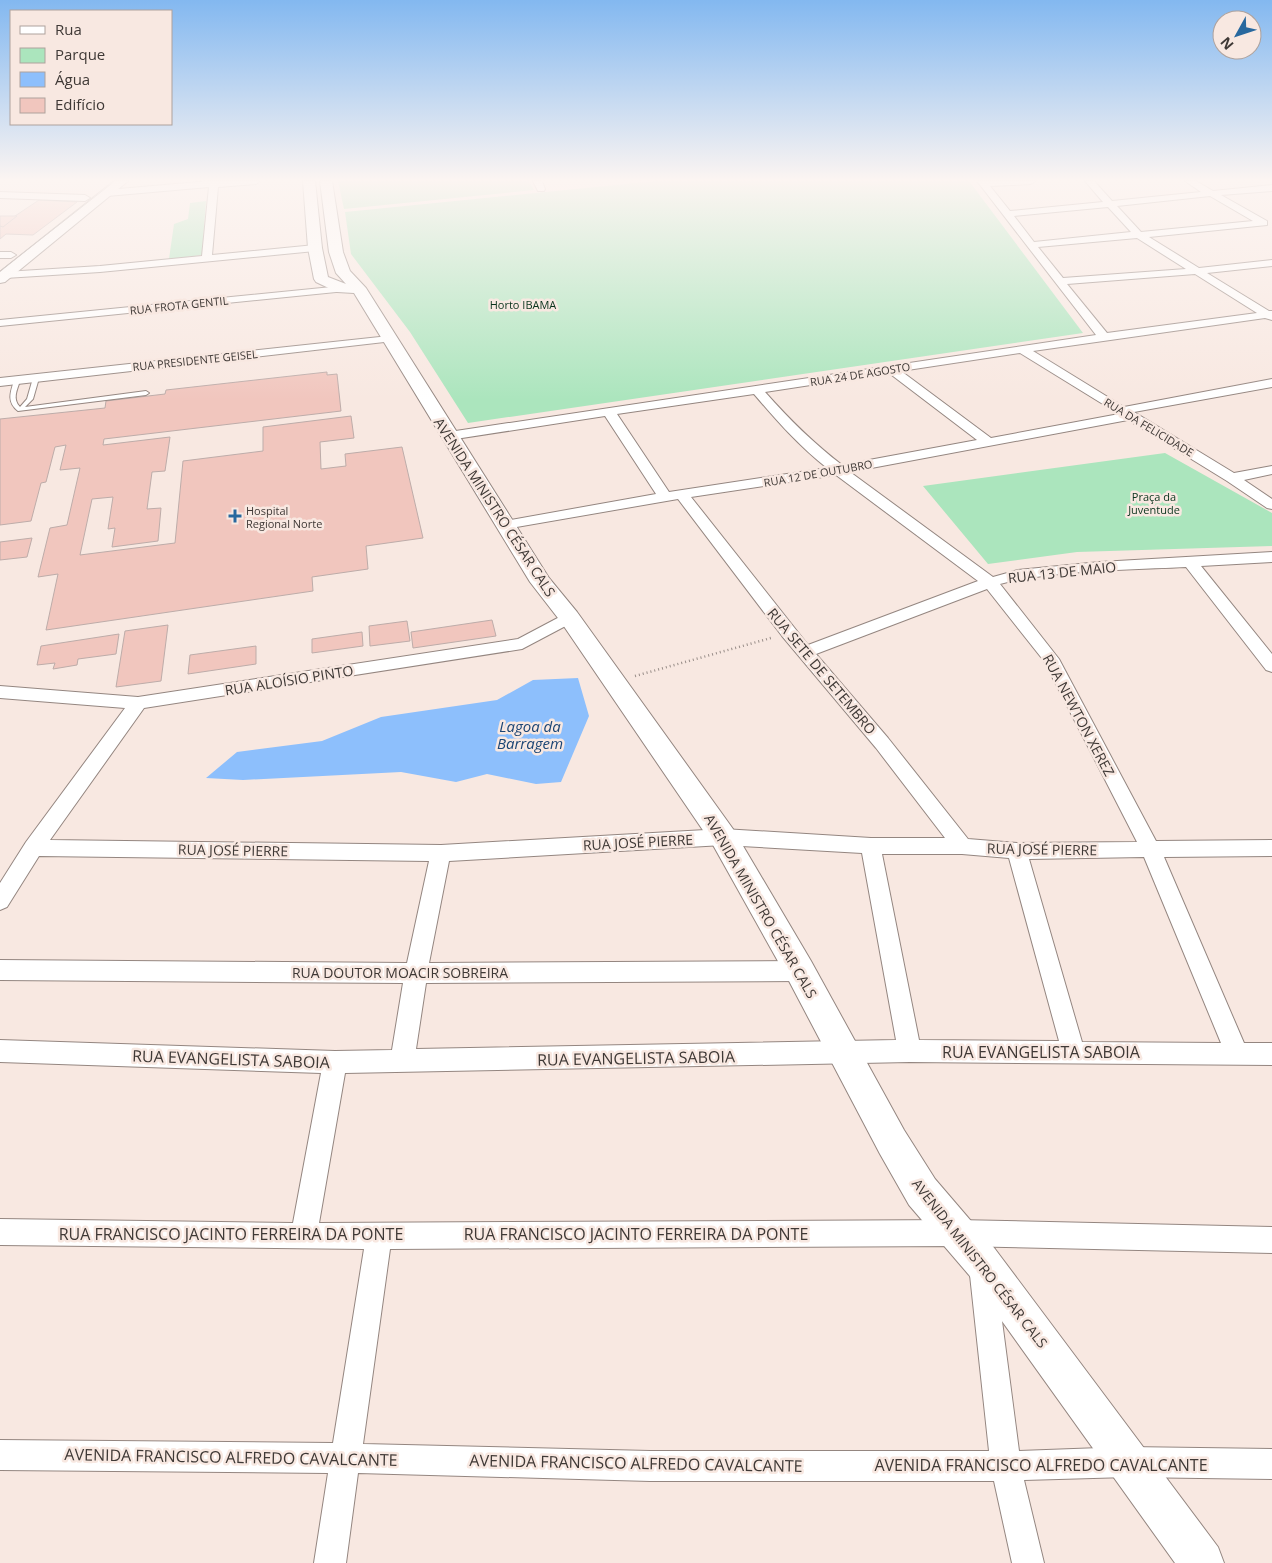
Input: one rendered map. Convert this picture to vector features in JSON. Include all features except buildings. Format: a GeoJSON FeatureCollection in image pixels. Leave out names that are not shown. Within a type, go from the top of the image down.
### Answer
{"type":"FeatureCollection","features":[{"type":"Feature","properties":{"kind":"main road"},"geometry":{"type":"LineString","coordinates":[[2,273],[25,254]]}},
{"type":"Feature","properties":{"kind":"main road"},"geometry":{"type":"LineString","coordinates":[[316,254],[321,279],[351,288]]}},
{"type":"Feature","properties":{"kind":"main road","name":"AVENIDA MINISTRO CÉSAR CALS"},"geometry":{"type":"LineString","coordinates":[[337,254],[351,288],[389,339],[541,582],[569,617],[723,837],[800,971],[892,1142],[922,1192],[982,1262],[1202,1563]]}},
{"type":"Feature","properties":{"kind":"main road"},"geometry":{"type":"LineString","coordinates":[[2,273],[6,255]]}},
{"type":"Feature","properties":{"kind":"street"},"geometry":{"type":"LineString","coordinates":[[207,254],[207,258]]}},
{"type":"Feature","properties":{"kind":"street"},"geometry":{"type":"LineString","coordinates":[[2,273],[74,272],[251,254]]}},
{"type":"Feature","properties":{"kind":"street"},"geometry":{"type":"LineString","coordinates":[[1038,254],[1104,337]]}},
{"type":"Feature","properties":{"kind":"street"},"geometry":{"type":"LineString","coordinates":[[1168,254],[1271,315]]}},
{"type":"Feature","properties":{"kind":"street"},"geometry":{"type":"LineString","coordinates":[[1059,282],[1196,272],[1272,263]]}},
{"type":"Feature","properties":{"kind":"street","name":"RUA FROTA GENTIL"},"geometry":{"type":"LineString","coordinates":[[0,323],[351,288]]}},
{"type":"Feature","properties":{"kind":"street","name":"RUA 24 DE AGOSTO"},"geometry":{"type":"LineString","coordinates":[[449,436],[1024,351],[1104,337],[1271,315]]}},
{"type":"Feature","properties":{"kind":"street","name":"RUA PRESIDENTE GEISEL"},"geometry":{"type":"LineString","coordinates":[[0,382],[389,339]]}},
{"type":"Feature","properties":{"kind":"street","name":"RUA DA FELICIDADE"},"geometry":{"type":"LineString","coordinates":[[1024,351],[1232,478],[1272,505]]}},
{"type":"Feature","properties":{"kind":"street"},"geometry":{"type":"LineString","coordinates":[[892,370],[988,442]]}},
{"type":"Feature","properties":{"kind":"street","name":"RUA 12 DE OUTUBRO"},"geometry":{"type":"LineString","coordinates":[[504,525],[839,470],[988,442],[1272,383]]}},
{"type":"Feature","properties":{"kind":"street","name":"RUA NEWTON XEREZ"},"geometry":{"type":"LineString","coordinates":[[757,390],[795,432],[839,470],[990,582],[1038,641],[1055,666],[1151,850],[1236,1054]]}},
{"type":"Feature","properties":{"kind":"street","name":"RUA SETE DE SETEMBRO"},"geometry":{"type":"LineString","coordinates":[[608,412],[674,496],[882,743],[962,846]]}},
{"type":"Feature","properties":{"kind":"street"},"geometry":{"type":"LineString","coordinates":[[1232,478],[1272,470]]}},
{"type":"Feature","properties":{"kind":"street","name":"RUA 13 DE MAIO"},"geometry":{"type":"LineString","coordinates":[[805,652],[990,582],[1018,575],[1145,564],[1272,558]]}},
{"type":"Feature","properties":{"kind":"street"},"geometry":{"type":"LineString","coordinates":[[1191,563],[1272,666]]}},
{"type":"Feature","properties":{"kind":"street","name":"RUA ALOÍSIO PINTO"},"geometry":{"type":"LineString","coordinates":[[0,692],[138,703],[522,644],[569,617]]}},
{"type":"Feature","properties":{"kind":"street"},"geometry":{"type":"LineString","coordinates":[[0,901],[33,848],[138,703]]}},
{"type":"Feature","properties":{"kind":"street","name":"RUA JOSÉ PIERRE"},"geometry":{"type":"LineString","coordinates":[[33,848],[441,853],[723,837],[871,846],[962,846],[1017,851],[1272,848]]}},
{"type":"Feature","properties":{"kind":"street"},"geometry":{"type":"LineString","coordinates":[[871,846],[910,1052]]}},
{"type":"Feature","properties":{"kind":"street"},"geometry":{"type":"LineString","coordinates":[[1017,851],[1073,1052]]}},
{"type":"Feature","properties":{"kind":"street"},"geometry":{"type":"LineString","coordinates":[[402,1062],[416,973],[441,853]]}},
{"type":"Feature","properties":{"kind":"street","name":"RUA DOUTOR MOACIR SOBREIRA"},"geometry":{"type":"LineString","coordinates":[[0,970],[416,973],[800,971]]}},
{"type":"Feature","properties":{"kind":"street","name":"RUA EVANGELISTA SABOIA"},"geometry":{"type":"LineString","coordinates":[[0,1051],[335,1062],[910,1052],[1272,1054]]}},
{"type":"Feature","properties":{"kind":"street"},"geometry":{"type":"LineString","coordinates":[[304,1236],[335,1062]]}},
{"type":"Feature","properties":{"kind":"street","name":"RUA FRANCISCO JACINTO FERREIRA DA PONTE"},"geometry":{"type":"LineString","coordinates":[[0,1232],[304,1236],[957,1233],[1272,1240]]}},
{"type":"Feature","properties":{"kind":"street"},"geometry":{"type":"LineString","coordinates":[[330,1563],[379,1235]]}},
{"type":"Feature","properties":{"kind":"street"},"geometry":{"type":"LineString","coordinates":[[982,1262],[1006,1466],[1028,1563]]}},
{"type":"Feature","properties":{"kind":"street","name":"AVENIDA FRANCISCO ALFREDO CAVALCANTE"},"geometry":{"type":"LineString","coordinates":[[0,1455],[345,1458],[650,1466],[1006,1466],[1128,1462],[1272,1464]]}},
{"type":"Feature","properties":{"kind":"lane"},"geometry":{"type":"LineString","coordinates":[[20,410],[30,399],[36,378]]}},
{"type":"Feature","properties":{"kind":"lane"},"geometry":{"type":"LineString","coordinates":[[16,380],[11,398],[14,406],[20,410],[146,393]]}},
{"type":"Feature","properties":{"kind":"path"},"geometry":{"type":"LineString","coordinates":[[651,673],[788,632]]}},
{"type":"Feature","properties":{"kind":"green space"},"geometry":{"type":"Polygon","coordinates":[[[170,254],[202,254],[202,255],[169,259],[170,254]]]}},
{"type":"Feature","properties":{"kind":"green space","name":"Horto IBAMA"},"geometry":{"type":"Polygon","coordinates":[[[351,254],[1024,254],[1083,333],[468,423],[410,332],[351,254]]]}},
{"type":"Feature","properties":{"kind":"green space","name":"Praça da Juventude"},"geometry":{"type":"Polygon","coordinates":[[[1165,453],[1272,513],[1272,546],[1077,552],[988,564],[923,486],[1165,453]]]}},
{"type":"Feature","properties":{"kind":"water","name":"Lagoa da Barragem"},"geometry":{"type":"Polygon","coordinates":[[[578,678],[589,716],[561,782],[536,784],[487,774],[456,782],[401,772],[243,780],[206,778],[237,752],[322,741],[381,717],[497,700],[533,680],[578,678]]]}},
{"type":"Feature","properties":{"kind":"tram line"},"geometry":{"type":"LineString","coordinates":[[0,271],[22,254]]}},
{"type":"Feature","properties":{"kind":"place","name":"Hospital Regional Norte"},"geometry":{"type":"Point","coordinates":[235,516]}}]}
